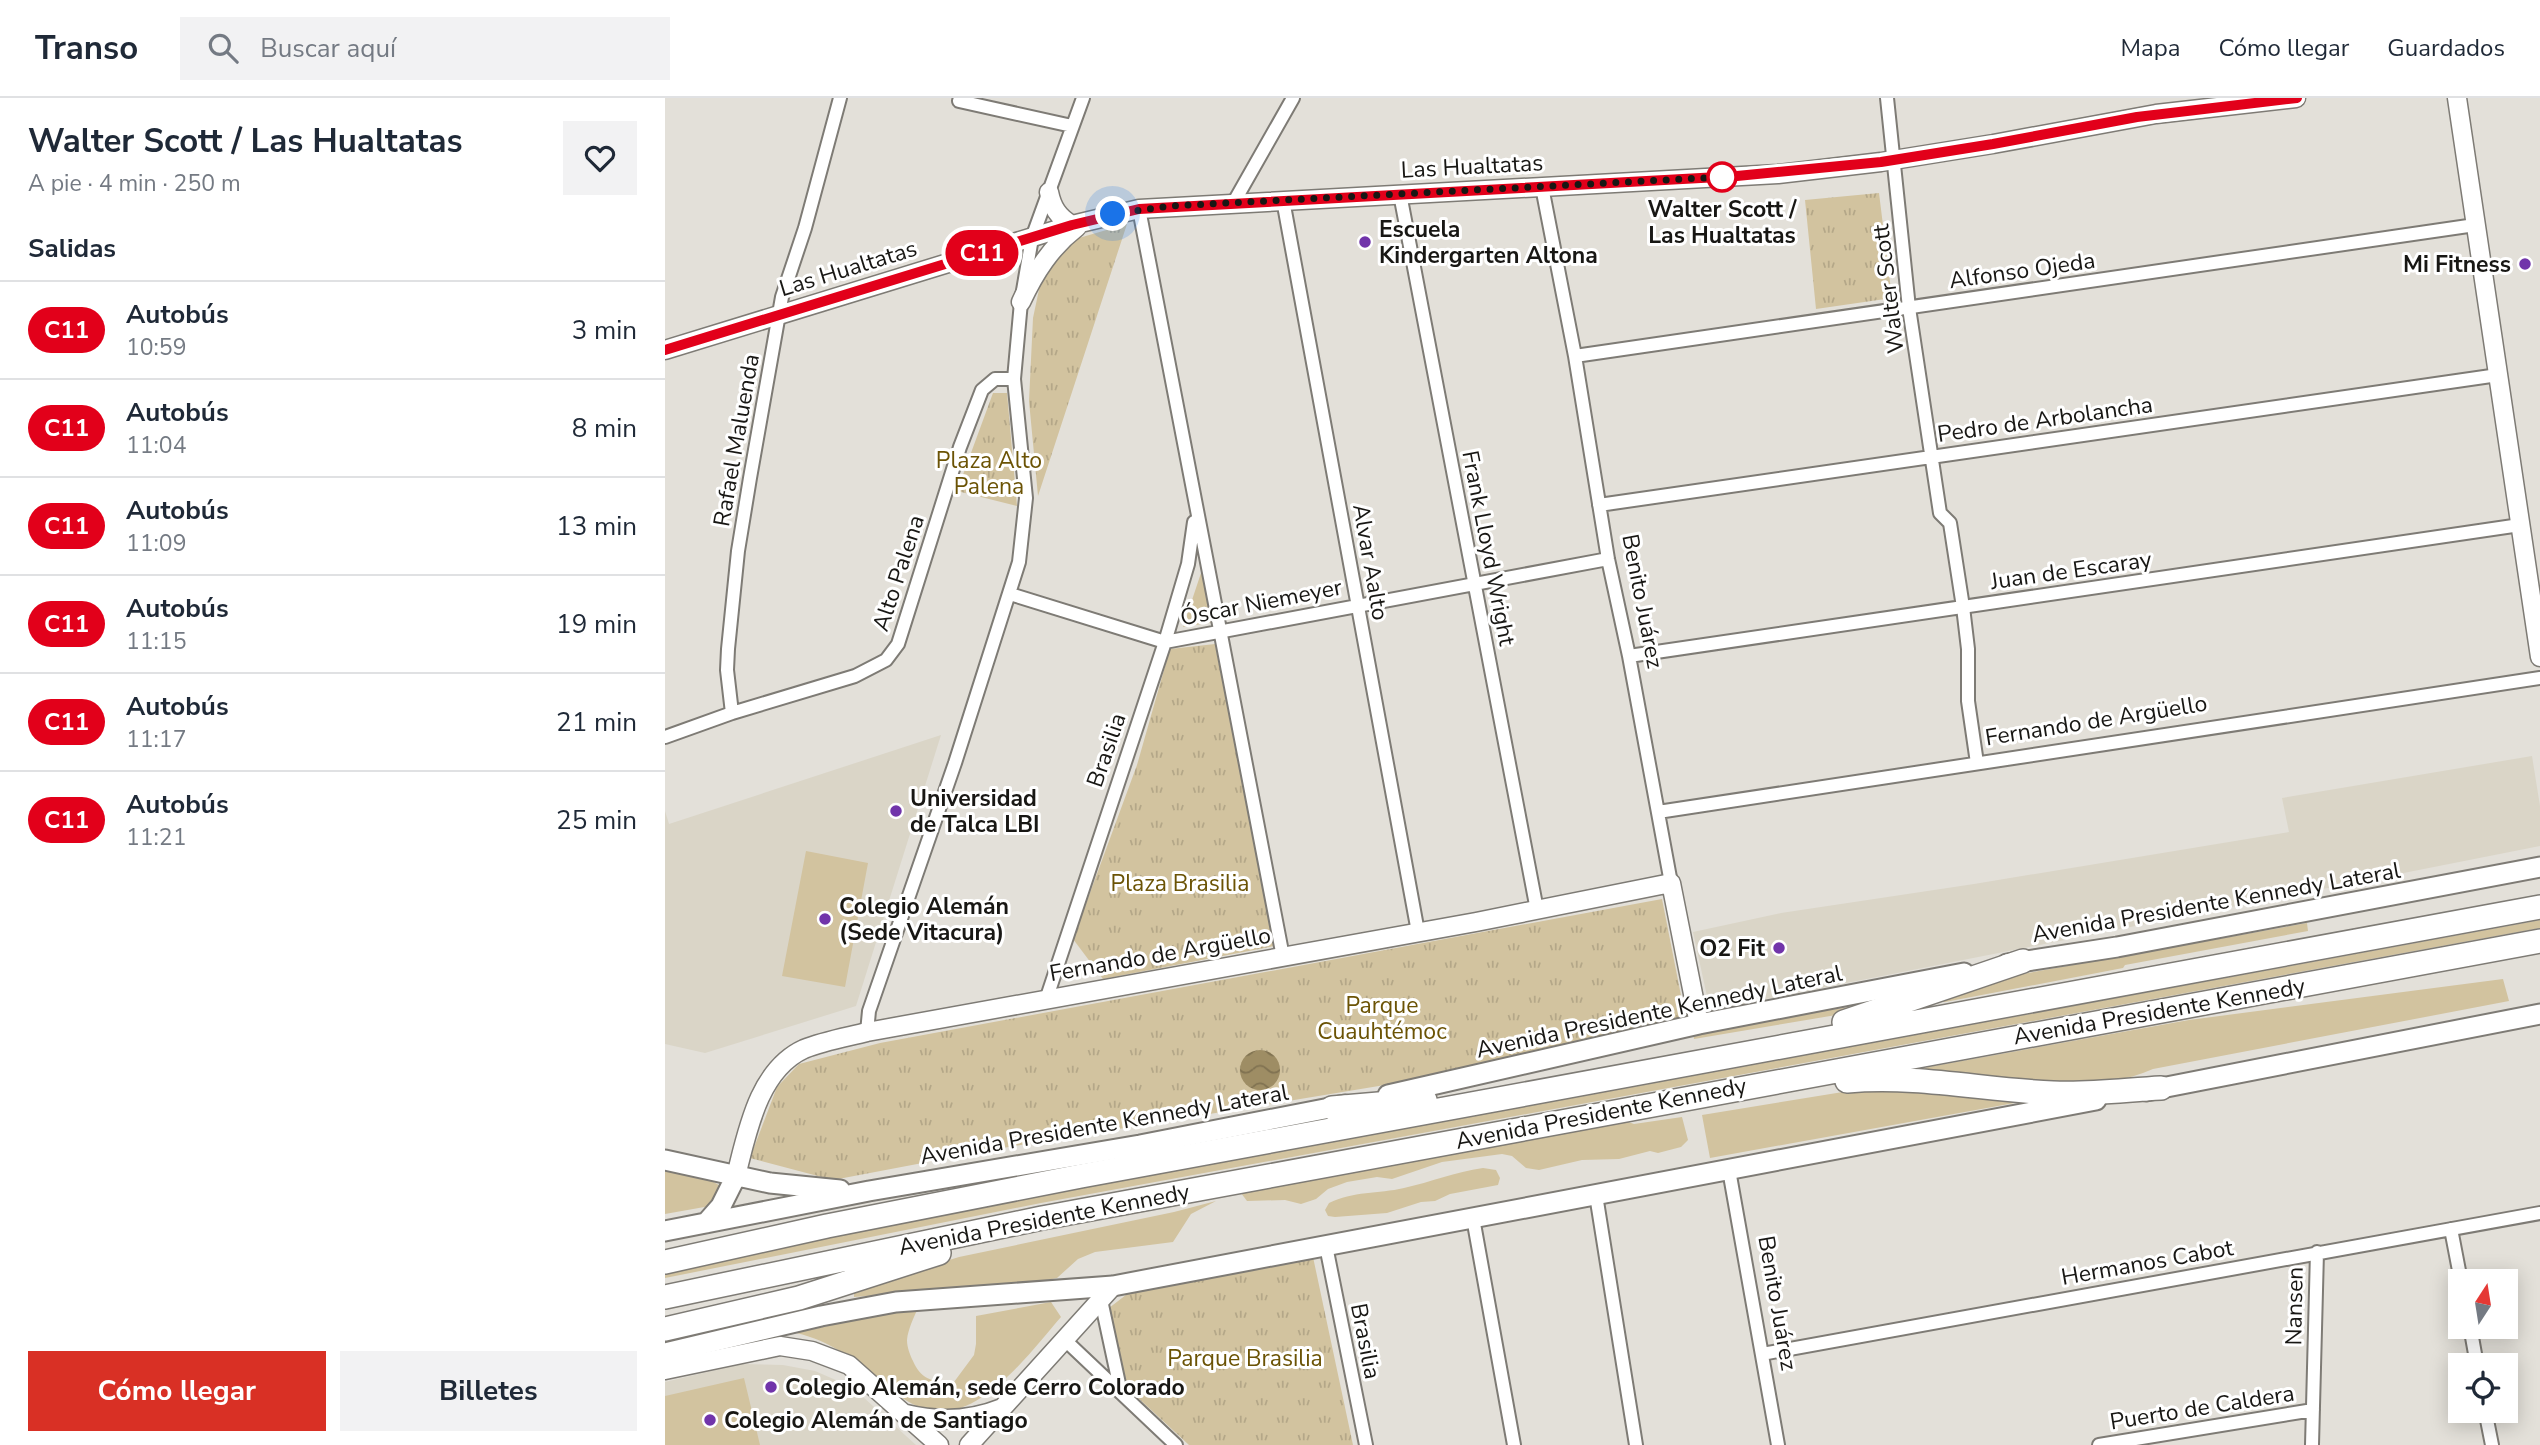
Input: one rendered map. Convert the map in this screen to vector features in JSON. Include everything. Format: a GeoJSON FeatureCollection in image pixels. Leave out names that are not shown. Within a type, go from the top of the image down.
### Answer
{"type":"FeatureCollection","features":[{"type":"Feature","properties":{"kind":"highway","name":"Avenida Presidente Kennedy"},"geometry":{"type":"LineString","coordinates":[[665,1262],[827,1226],[1039,1184],[2540,907]]}},
{"type":"Feature","properties":{"kind":"highway","name":"Avenida Presidente Kennedy"},"geometry":{"type":"LineString","coordinates":[[665,1297],[1042,1218],[2540,941]]}},
{"type":"Feature","properties":{"kind":"highway"},"geometry":{"type":"LineString","coordinates":[[1742,1054],[1883,1010],[2023,961]]}},
{"type":"Feature","properties":{"kind":"highway"},"geometry":{"type":"LineString","coordinates":[[1725,1090],[1887,1078],[1934,1080],[2055,1093],[2161,1088]]}},
{"type":"Feature","properties":{"kind":"highway"},"geometry":{"type":"LineString","coordinates":[[1332,1108],[1571,1086]]}},
{"type":"Feature","properties":{"kind":"highway"},"geometry":{"type":"LineString","coordinates":[[665,1329],[799,1298],[1042,1218]]}},
{"type":"Feature","properties":{"kind":"main road","name":"Avenida Presidente Kennedy Lateral"},"geometry":{"type":"LineString","coordinates":[[665,1231],[869,1191],[1140,1145],[1332,1108],[1699,1024],[2023,961],[2130,944],[2540,867]]}},
{"type":"Feature","properties":{"kind":"main road"},"geometry":{"type":"LineString","coordinates":[[665,1353],[896,1302],[1107,1293],[1326,1246],[2540,1014]]}},
{"type":"Feature","properties":{"kind":"main road"},"geometry":{"type":"LineString","coordinates":[[665,1160],[736,1176],[814,1188],[869,1191]]}},
{"type":"Feature","properties":{"kind":"main road"},"geometry":{"type":"LineString","coordinates":[[706,1223],[721,1206],[736,1176]]}},
{"type":"Feature","properties":{"kind":"street","name":"Rafael Maluenda"},"geometry":{"type":"LineString","coordinates":[[732,713],[727,670],[731,612],[750,478],[779,315],[840,98]]}},
{"type":"Feature","properties":{"kind":"street"},"geometry":{"type":"LineString","coordinates":[[867,1032],[869,1011],[955,763],[1010,594],[1021,551],[1026,498],[1014,379],[1021,302],[1032,238],[1083,98]]}},
{"type":"Feature","properties":{"kind":"street"},"geometry":{"type":"LineString","coordinates":[[1234,202],[1293,98]]}},
{"type":"Feature","properties":{"kind":"street","name":"Walter Scott"},"geometry":{"type":"LineString","coordinates":[[1887,98],[1909,308],[1940,513],[1950,523],[1963,607],[1968,649],[1968,701],[1977,763]]}},
{"type":"Feature","properties":{"kind":"street","name":"Las Hualtatas"},"geometry":{"type":"LineString","coordinates":[[665,350],[1077,223],[1139,209],[1764,175],[1894,160],[2146,115],[2296,98]]}},
{"type":"Feature","properties":{"kind":"street"},"geometry":{"type":"LineString","coordinates":[[2457,98],[2540,657]]}},
{"type":"Feature","properties":{"kind":"street"},"geometry":{"type":"LineString","coordinates":[[959,101],[1072,126]]}},
{"type":"Feature","properties":{"kind":"street","name":"Benito Juárez"},"geometry":{"type":"LineString","coordinates":[[1542,187],[1575,356],[1608,559],[1699,1024]]}},
{"type":"Feature","properties":{"kind":"street"},"geometry":{"type":"LineString","coordinates":[[1021,302],[1053,248],[1077,223],[1058,214],[1049,192]]}},
{"type":"Feature","properties":{"kind":"street","name":"Frank Lloyd Wright"},"geometry":{"type":"LineString","coordinates":[[1400,194],[1537,911]]}},
{"type":"Feature","properties":{"kind":"street","name":"Alvar Aalto"},"geometry":{"type":"LineString","coordinates":[[1283,200],[1418,932]]}},
{"type":"Feature","properties":{"kind":"street","name":"Brasilia"},"geometry":{"type":"LineString","coordinates":[[1139,209],[1283,957]]}},
{"type":"Feature","properties":{"kind":"street","name":"Alfonso Ojeda"},"geometry":{"type":"LineString","coordinates":[[1575,356],[2475,225]]}},
{"type":"Feature","properties":{"kind":"street","name":"Pedro de Arbolancha"},"geometry":{"type":"LineString","coordinates":[[1599,505],[2497,376]]}},
{"type":"Feature","properties":{"kind":"street","name":"Alto Palena"},"geometry":{"type":"LineString","coordinates":[[665,737],[732,713],[855,676],[879,665],[892,653],[902,634],[960,447],[982,390],[995,379],[1014,379]]}},
{"type":"Feature","properties":{"kind":"street","name":"Brasilia"},"geometry":{"type":"LineString","coordinates":[[1046,1000],[1165,642],[1188,564],[1196,512]]}},
{"type":"Feature","properties":{"kind":"street","name":"Juan de Escaray"},"geometry":{"type":"LineString","coordinates":[[1629,656],[2520,525]]}},
{"type":"Feature","properties":{"kind":"street","name":"Óscar Niemeyer"},"geometry":{"type":"LineString","coordinates":[[1010,594],[1165,642],[1608,559]]}},
{"type":"Feature","properties":{"kind":"street","name":"Fernando de Argüello"},"geometry":{"type":"LineString","coordinates":[[1658,812],[2540,678]]}},
{"type":"Feature","properties":{"kind":"street","name":"Fernando de Argüello"},"geometry":{"type":"LineString","coordinates":[[736,1176],[755,1111],[770,1079],[804,1049],[867,1032],[1537,911],[1671,883]]}},
{"type":"Feature","properties":{"kind":"street","name":"Benito Juárez"},"geometry":{"type":"LineString","coordinates":[[1728,1170],[1779,1445]]}},
{"type":"Feature","properties":{"kind":"street"},"geometry":{"type":"LineString","coordinates":[[1596,1195],[1636,1445]]}},
{"type":"Feature","properties":{"kind":"street","name":"Hermanos Cabot"},"geometry":{"type":"LineString","coordinates":[[1762,1354],[2540,1213]]}},
{"type":"Feature","properties":{"kind":"street"},"geometry":{"type":"LineString","coordinates":[[1473,1218],[1514,1445]]}},
{"type":"Feature","properties":{"kind":"street"},"geometry":{"type":"LineString","coordinates":[[2451,1229],[2459,1269]]}},
{"type":"Feature","properties":{"kind":"street","name":"Brasilia"},"geometry":{"type":"LineString","coordinates":[[1326,1246],[1366,1445]]}},
{"type":"Feature","properties":{"kind":"street","name":"Nansen"},"geometry":{"type":"LineString","coordinates":[[2312,1445],[2317,1252]]}},
{"type":"Feature","properties":{"kind":"street"},"geometry":{"type":"LineString","coordinates":[[969,1445],[1107,1293]]}},
{"type":"Feature","properties":{"kind":"street"},"geometry":{"type":"LineString","coordinates":[[1107,1293],[1121,1394]]}},
{"type":"Feature","properties":{"kind":"street"},"geometry":{"type":"LineString","coordinates":[[1065,1340],[1176,1445]]}},
{"type":"Feature","properties":{"kind":"street"},"geometry":{"type":"LineString","coordinates":[[665,1370],[780,1346],[812,1351],[849,1365],[939,1445]]}},
{"type":"Feature","properties":{"kind":"street"},"geometry":{"type":"LineString","coordinates":[[904,1413],[956,1420],[978,1417],[1005,1407]]}},
{"type":"Feature","properties":{"kind":"street","name":"Puerto de Caldera"},"geometry":{"type":"LineString","coordinates":[[2099,1445],[2312,1410]]}},
{"type":"Feature","properties":{"kind":"street"},"geometry":{"type":"LineString","coordinates":[[2488,1423],[2492,1445]]}},
{"type":"Feature","properties":{"kind":"shaded area"},"geometry":{"type":"Polygon","coordinates":[[[941,735],[856,1006],[705,1053],[665,1044],[665,811],[669,824],[941,735]]]}},
{"type":"Feature","properties":{"kind":"shaded area"},"geometry":{"type":"Polygon","coordinates":[[[2532,756],[2540,806],[2540,846],[1710,1010],[1693,932],[1781,913],[2289,832],[2282,798],[2532,756]]]}},
{"type":"Feature","properties":{"kind":"shaded area"},"geometry":{"type":"Polygon","coordinates":[[[741,1364],[783,1365],[815,1371],[852,1387],[916,1445],[665,1445],[665,1382],[741,1364]]]}},
{"type":"Feature","properties":{"kind":"green space"},"geometry":{"type":"Polygon","coordinates":[[[1879,193],[1892,298],[1816,309],[1805,200],[1879,193]]]}},
{"type":"Feature","properties":{"kind":"green space"},"geometry":{"type":"Polygon","coordinates":[[[1127,224],[1038,496],[1029,401],[1033,318],[1048,247],[1127,224]]]}},
{"type":"Feature","properties":{"kind":"green space","name":"Plaza Alto Palena"},"geometry":{"type":"Polygon","coordinates":[[[993,393],[1007,393],[1017,506],[957,491],[993,393]]]}},
{"type":"Feature","properties":{"kind":"green space"},"geometry":{"type":"Polygon","coordinates":[[[1202,570],[1214,622],[1183,627],[1202,570]]]}},
{"type":"Feature","properties":{"kind":"green space","name":"Plaza Brasilia"},"geometry":{"type":"Polygon","coordinates":[[[1215,644],[1274,946],[1103,979],[1073,939],[1137,765],[1170,649],[1215,644]]]}},
{"type":"Feature","properties":{"kind":"green space","name":"Colegio Alemán (Sede Vitacura)"},"geometry":{"type":"Polygon","coordinates":[[[806,851],[868,863],[845,987],[782,976],[806,851]]]}},
{"type":"Feature","properties":{"kind":"green space","name":"Parque Cuauhtémoc"},"geometry":{"type":"Polygon","coordinates":[[[1662,899],[1686,1021],[1397,1083],[991,1150],[833,1180],[750,1158],[777,1087],[799,1064],[880,1043],[1662,899]]]}},
{"type":"Feature","properties":{"kind":"green space"},"geometry":{"type":"Polygon","coordinates":[[[2540,920],[2540,928],[1041,1203],[665,1278],[665,1271],[823,1236],[2540,920]]]}},
{"type":"Feature","properties":{"kind":"green space"},"geometry":{"type":"Polygon","coordinates":[[[2307,923],[2308,931],[1941,1001],[2011,976],[2307,923]]]}},
{"type":"Feature","properties":{"kind":"green space"},"geometry":{"type":"Polygon","coordinates":[[[2503,979],[2509,1001],[2153,1069],[2126,1078],[2097,1083],[2032,1084],[1906,1071],[2189,1020],[2503,979]]]}},
{"type":"Feature","properties":{"kind":"green space"},"geometry":{"type":"Polygon","coordinates":[[[1908,997],[1848,1013],[1694,1039],[1693,1033],[1908,997]]]}},
{"type":"Feature","properties":{"kind":"green space"},"geometry":{"type":"Polygon","coordinates":[[[1887,1090],[2020,1102],[1710,1158],[1702,1115],[1849,1091],[1887,1090]]]}},
{"type":"Feature","properties":{"kind":"green space"},"geometry":{"type":"Polygon","coordinates":[[[1682,1117],[1688,1140],[1681,1147],[1658,1153],[1650,1151],[1619,1159],[1582,1160],[1539,1170],[1526,1168],[1512,1156],[1502,1154],[1442,1162],[1392,1179],[1377,1177],[1347,1182],[1301,1204],[1285,1200],[1247,1201],[1241,1193],[1628,1122],[1634,1124],[1682,1117]]]}},
{"type":"Feature","properties":{"kind":"green space"},"geometry":{"type":"Polygon","coordinates":[[[1483,1168],[1496,1170],[1500,1178],[1498,1185],[1450,1194],[1435,1201],[1421,1202],[1387,1213],[1335,1217],[1328,1216],[1325,1210],[1329,1203],[1347,1196],[1404,1188],[1483,1168]]]}},
{"type":"Feature","properties":{"kind":"green space"},"geometry":{"type":"Polygon","coordinates":[[[665,1170],[710,1180],[724,1188],[710,1206],[665,1214],[665,1170]]]}},
{"type":"Feature","properties":{"kind":"green space"},"geometry":{"type":"Polygon","coordinates":[[[1216,1201],[1191,1214],[1173,1242],[1095,1252],[1078,1259],[1057,1278],[1031,1283],[854,1297],[854,1290],[959,1257],[1216,1201]]]}},
{"type":"Feature","properties":{"kind":"green space","name":"Parque Brasilia"},"geometry":{"type":"Polygon","coordinates":[[[1313,1257],[1353,1445],[1189,1445],[1127,1385],[1109,1308],[1135,1288],[1313,1257]]]}},
{"type":"Feature","properties":{"kind":"green space"},"geometry":{"type":"Polygon","coordinates":[[[1051,1302],[1061,1317],[1019,1366],[983,1396],[964,1407],[945,1411],[925,1409],[913,1404],[841,1352],[809,1336],[796,1333],[832,1325],[850,1316],[918,1308],[907,1340],[913,1361],[929,1379],[954,1382],[974,1355],[976,1316],[1051,1302]]]}},
{"type":"Feature","properties":{"kind":"green space","name":"Colegio Alemán de Santiago"},"geometry":{"type":"Polygon","coordinates":[[[744,1378],[760,1445],[665,1445],[665,1396],[744,1378]]]}},
{"type":"Feature","properties":{"kind":"water"},"geometry":{"type":"Polygon","coordinates":[[[1260,1050],[1274,1056],[1280,1070],[1274,1084],[1260,1090],[1246,1084],[1240,1070],[1246,1056],[1260,1050]]]}},
{"type":"Feature","properties":{"kind":"bus line","name":"C11"},"geometry":{"type":"LineString","coordinates":[[665,350],[1072,225],[1139,209],[1778,174],[1881,162],[2156,114],[2297,98]]}},
{"type":"Feature","properties":{"kind":"place","name":"Walter Scott / Las Hualtatas"},"geometry":{"type":"Point","coordinates":[1722,177]}},
{"type":"Feature","properties":{"kind":"place","name":"Escuela Kindergarten Altona"},"geometry":{"type":"Point","coordinates":[1365,242]}},
{"type":"Feature","properties":{"kind":"place","name":"Mi Fitness"},"geometry":{"type":"Point","coordinates":[2525,264]}},
{"type":"Feature","properties":{"kind":"place","name":"Universidad de Talca LBI"},"geometry":{"type":"Point","coordinates":[896,811]}},
{"type":"Feature","properties":{"kind":"place","name":"Colegio Alemán (Sede Vitacura)"},"geometry":{"type":"Point","coordinates":[825,919]}},
{"type":"Feature","properties":{"kind":"place","name":"O2 Fit"},"geometry":{"type":"Point","coordinates":[1779,948]}},
{"type":"Feature","properties":{"kind":"place","name":"Colegio Alemán, sede Cerro Colorado"},"geometry":{"type":"Point","coordinates":[771,1387]}},
{"type":"Feature","properties":{"kind":"place","name":"Colegio Alemán de Santiago"},"geometry":{"type":"Point","coordinates":[710,1420]}},
{"type":"Feature","properties":{"kind":"route"},"geometry":{"type":"LineString","coordinates":[[1113,214],[1171,206],[1722,177]]}}]}
